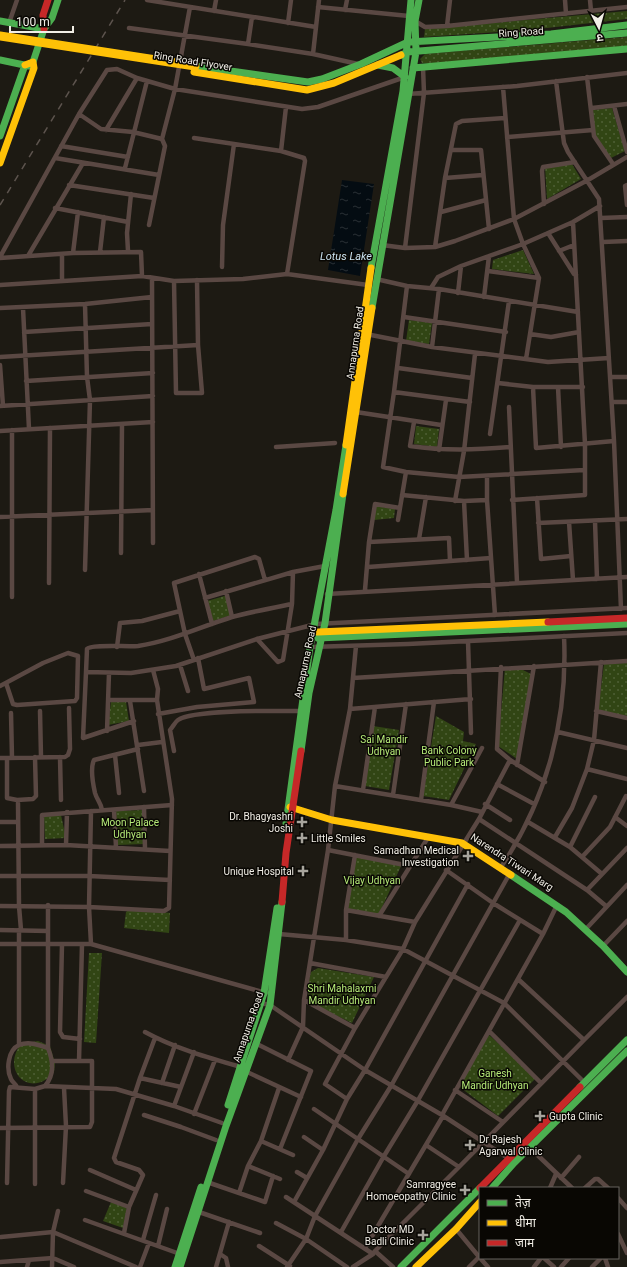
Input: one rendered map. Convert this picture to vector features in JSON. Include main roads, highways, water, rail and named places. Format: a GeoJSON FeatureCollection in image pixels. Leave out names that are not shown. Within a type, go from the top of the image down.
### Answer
{"type":"FeatureCollection","features":[{"type":"Feature","properties":{"kind":"main road"},"geometry":{"type":"LineString","coordinates":[[44,28],[43,15],[48,0]]}},
{"type":"Feature","properties":{"kind":"main road"},"geometry":{"type":"LineString","coordinates":[[0,136],[44,28],[52,18],[58,0]]}},
{"type":"Feature","properties":{"kind":"main road"},"geometry":{"type":"LineString","coordinates":[[411,0],[412,52]]}},
{"type":"Feature","properties":{"kind":"main road"},"geometry":{"type":"LineString","coordinates":[[412,19],[419,0]]}},
{"type":"Feature","properties":{"kind":"main road"},"geometry":{"type":"LineString","coordinates":[[4,22],[44,28]]}},
{"type":"Feature","properties":{"kind":"main road","name":"Ring Road"},"geometry":{"type":"LineString","coordinates":[[339,72],[412,42],[551,34],[627,25]]}},
{"type":"Feature","properties":{"kind":"main road","name":"Ring Road"},"geometry":{"type":"LineString","coordinates":[[378,65],[412,52],[574,39],[627,33]]}},
{"type":"Feature","properties":{"kind":"main road","name":"Ring Road Flyover"},"geometry":{"type":"LineString","coordinates":[[0,36],[308,82],[339,72]]}},
{"type":"Feature","properties":{"kind":"main road","name":"Ring Road Flyover"},"geometry":{"type":"LineString","coordinates":[[0,42],[125,60],[307,90],[317,88],[378,65]]}},
{"type":"Feature","properties":{"kind":"main road"},"geometry":{"type":"LineString","coordinates":[[413,68],[627,49]]}},
{"type":"Feature","properties":{"kind":"main road","name":"Annapurna Road"},"geometry":{"type":"LineString","coordinates":[[268,994],[274,929],[301,711],[325,593],[365,334],[413,68],[412,52]]}},
{"type":"Feature","properties":{"kind":"main road","name":"Annapurna Road"},"geometry":{"type":"LineString","coordinates":[[325,593],[326,566],[338,511],[356,412],[365,334],[368,285],[405,77],[412,52]]}},
{"type":"Feature","properties":{"kind":"main road"},"geometry":{"type":"LineString","coordinates":[[0,60],[29,66]]}},
{"type":"Feature","properties":{"kind":"main road"},"geometry":{"type":"LineString","coordinates":[[339,72],[342,61]]}},
{"type":"Feature","properties":{"kind":"main road"},"geometry":{"type":"LineString","coordinates":[[378,65],[393,68],[405,77]]}},
{"type":"Feature","properties":{"kind":"main road"},"geometry":{"type":"LineString","coordinates":[[0,163],[29,66]]}},
{"type":"Feature","properties":{"kind":"main road"},"geometry":{"type":"LineString","coordinates":[[613,622],[627,618]]}},
{"type":"Feature","properties":{"kind":"main road"},"geometry":{"type":"LineString","coordinates":[[317,635],[613,622],[627,624]]}},
{"type":"Feature","properties":{"kind":"main road","name":"Annapurna Road"},"geometry":{"type":"LineString","coordinates":[[180,1267],[199,1212],[207,1182],[268,994],[279,934],[290,808],[317,635]]}},
{"type":"Feature","properties":{"kind":"main road","name":"Narendra Tiwari Marg"},"geometry":{"type":"LineString","coordinates":[[290,808],[332,820],[462,843],[501,867],[557,905],[603,946],[627,972]]}},
{"type":"Feature","properties":{"kind":"main road","name":"Annapurna Road"},"geometry":{"type":"LineString","coordinates":[[175,1267],[222,1123],[255,1043],[265,1004]]}},
{"type":"Feature","properties":{"kind":"main road"},"geometry":{"type":"LineString","coordinates":[[528,1146],[585,1083],[627,1040]]}},
{"type":"Feature","properties":{"kind":"main road"},"geometry":{"type":"LineString","coordinates":[[481,1187],[512,1161],[627,1052]]}},
{"type":"Feature","properties":{"kind":"main road"},"geometry":{"type":"LineString","coordinates":[[493,1187],[512,1161]]}},
{"type":"Feature","properties":{"kind":"main road"},"geometry":{"type":"LineString","coordinates":[[401,1267],[479,1189]]}},
{"type":"Feature","properties":{"kind":"main road"},"geometry":{"type":"LineString","coordinates":[[416,1267],[456,1229],[479,1203]]}},
{"type":"Feature","properties":{"kind":"water","name":"Lotus Lake"},"geometry":{"type":"Polygon","coordinates":[[[342,180],[374,184],[360,276],[328,270],[342,180]]]}},
{"type":"Feature","properties":{"kind":"railway"},"geometry":{"type":"LineString","coordinates":[[0,205],[125,0]]}},
{"type":"Feature","properties":{"kind":"place","name":"Dr. Bhagyashri Joshi"},"geometry":{"type":"Point","coordinates":[302,822]}},
{"type":"Feature","properties":{"kind":"place","name":"Little Smiles"},"geometry":{"type":"Point","coordinates":[302,838]}},
{"type":"Feature","properties":{"kind":"place","name":"Samadhan Medical Investigation"},"geometry":{"type":"Point","coordinates":[468,856]}},
{"type":"Feature","properties":{"kind":"place","name":"Unique Hospital"},"geometry":{"type":"Point","coordinates":[303,871]}},
{"type":"Feature","properties":{"kind":"place","name":"Gupta Clinic"},"geometry":{"type":"Point","coordinates":[540,1116]}},
{"type":"Feature","properties":{"kind":"place","name":"Dr Rajesh Agarwal Clinic"},"geometry":{"type":"Point","coordinates":[470,1145]}},
{"type":"Feature","properties":{"kind":"place","name":"Samragyee Homoeopathy Clinic"},"geometry":{"type":"Point","coordinates":[465,1190]}},
{"type":"Feature","properties":{"kind":"place","name":"Doctor MD Badli Clinic"},"geometry":{"type":"Point","coordinates":[423,1235]}},
{"type":"Feature","properties":{"kind":"park label","name":"Sai Mandir Udhyan"},"geometry":{"type":"Point","coordinates":[384,744]}},
{"type":"Feature","properties":{"kind":"park label","name":"Bank Colony Public Park"},"geometry":{"type":"Point","coordinates":[449,756]}},
{"type":"Feature","properties":{"kind":"park label","name":"Moon Palace Udhyan"},"geometry":{"type":"Point","coordinates":[130,828]}},
{"type":"Feature","properties":{"kind":"park label","name":"Vijay Udhyan"},"geometry":{"type":"Point","coordinates":[372,880]}},
{"type":"Feature","properties":{"kind":"park label","name":"Shri Mahalaxmi Mandir Udhyan"},"geometry":{"type":"Point","coordinates":[342,994]}},
{"type":"Feature","properties":{"kind":"park label","name":"Ganesh Mandir Udhyan"},"geometry":{"type":"Point","coordinates":[495,1078]}}]}
